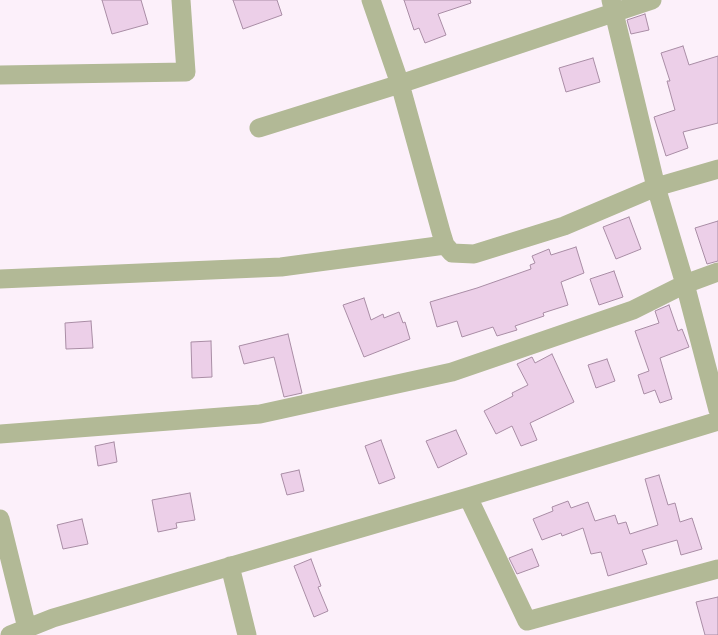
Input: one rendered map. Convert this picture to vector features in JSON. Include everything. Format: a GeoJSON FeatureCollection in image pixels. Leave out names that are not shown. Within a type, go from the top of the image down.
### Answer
{"type":"FeatureCollection","features":[{"type":"Feature","properties":{"kind":"street"},"geometry":{"type":"LineString","coordinates":[[0,75],[186,72],[181,0]]}},
{"type":"Feature","properties":{"kind":"street"},"geometry":{"type":"LineString","coordinates":[[371,0],[400,84],[445,245],[452,253],[464,255],[474,254],[564,226],[656,187],[718,169]]}},
{"type":"Feature","properties":{"kind":"street"},"geometry":{"type":"LineString","coordinates":[[259,128],[400,84],[613,6],[652,0]]}},
{"type":"Feature","properties":{"kind":"street"},"geometry":{"type":"LineString","coordinates":[[613,6],[656,187],[685,284],[718,410]]}},
{"type":"Feature","properties":{"kind":"street"},"geometry":{"type":"LineString","coordinates":[[0,279],[281,267],[445,245]]}},
{"type":"Feature","properties":{"kind":"street"},"geometry":{"type":"LineString","coordinates":[[0,434],[260,414],[452,372],[633,310],[685,284],[718,272]]}},
{"type":"Feature","properties":{"kind":"street"},"geometry":{"type":"LineString","coordinates":[[0,519],[18,632],[53,618],[468,497],[718,421]]}},
{"type":"Feature","properties":{"kind":"street"},"geometry":{"type":"LineString","coordinates":[[468,497],[527,621],[718,569]]}},
{"type":"Feature","properties":{"kind":"street"},"geometry":{"type":"LineString","coordinates":[[230,566],[247,635]]}},
{"type":"Feature","properties":{"kind":"building"},"geometry":{"type":"Polygon","coordinates":[[[102,0],[141,0],[148,24],[112,34],[102,0]]]}},
{"type":"Feature","properties":{"kind":"building"},"geometry":{"type":"Polygon","coordinates":[[[233,0],[277,0],[282,15],[243,29],[233,0]]]}},
{"type":"Feature","properties":{"kind":"building"},"geometry":{"type":"Polygon","coordinates":[[[404,0],[470,0],[471,3],[438,14],[446,35],[425,43],[419,28],[414,30],[404,0]]]}},
{"type":"Feature","properties":{"kind":"building"},"geometry":{"type":"Polygon","coordinates":[[[645,14],[649,30],[631,34],[627,20],[645,14]]]}},
{"type":"Feature","properties":{"kind":"building"},"geometry":{"type":"Polygon","coordinates":[[[683,46],[689,65],[718,56],[718,123],[683,132],[688,148],[666,156],[654,117],[675,110],[667,81],[670,81],[661,53],[683,46]]]}},
{"type":"Feature","properties":{"kind":"building"},"geometry":{"type":"Polygon","coordinates":[[[593,58],[600,82],[566,92],[559,68],[593,58]]]}},
{"type":"Feature","properties":{"kind":"building"},"geometry":{"type":"Polygon","coordinates":[[[629,217],[641,249],[616,259],[603,227],[629,217]]]}},
{"type":"Feature","properties":{"kind":"building"},"geometry":{"type":"Polygon","coordinates":[[[718,221],[718,261],[707,264],[695,228],[718,221]]]}},
{"type":"Feature","properties":{"kind":"building"},"geometry":{"type":"Polygon","coordinates":[[[576,247],[584,273],[561,282],[568,305],[543,313],[544,316],[515,326],[517,330],[497,336],[493,327],[462,337],[457,321],[437,327],[430,302],[477,288],[531,269],[530,265],[535,263],[532,256],[549,249],[551,255],[576,247]]]}},
{"type":"Feature","properties":{"kind":"building"},"geometry":{"type":"Polygon","coordinates":[[[614,271],[623,297],[599,305],[590,279],[614,271]]]}},
{"type":"Feature","properties":{"kind":"building"},"geometry":{"type":"Polygon","coordinates":[[[364,298],[371,320],[383,314],[384,318],[399,312],[403,323],[405,322],[410,339],[364,357],[343,305],[364,298]]]}},
{"type":"Feature","properties":{"kind":"building"},"geometry":{"type":"Polygon","coordinates":[[[669,305],[678,331],[682,329],[689,347],[660,358],[672,399],[660,403],[655,390],[644,394],[638,375],[649,371],[635,331],[659,323],[655,311],[669,305]]]}},
{"type":"Feature","properties":{"kind":"building"},"geometry":{"type":"Polygon","coordinates":[[[91,321],[93,348],[66,349],[65,323],[91,321]]]}},
{"type":"Feature","properties":{"kind":"building"},"geometry":{"type":"Polygon","coordinates":[[[288,334],[302,393],[284,397],[274,357],[244,364],[239,346],[288,334]]]}},
{"type":"Feature","properties":{"kind":"building"},"geometry":{"type":"Polygon","coordinates":[[[211,341],[212,377],[192,378],[191,342],[211,341]]]}},
{"type":"Feature","properties":{"kind":"building"},"geometry":{"type":"Polygon","coordinates":[[[552,354],[574,402],[530,423],[537,440],[521,446],[512,426],[496,434],[484,411],[513,396],[512,393],[528,385],[517,364],[532,357],[535,363],[552,354]]]}},
{"type":"Feature","properties":{"kind":"building"},"geometry":{"type":"Polygon","coordinates":[[[607,359],[615,381],[596,388],[588,365],[607,359]]]}},
{"type":"Feature","properties":{"kind":"building"},"geometry":{"type":"Polygon","coordinates":[[[456,430],[467,454],[438,468],[426,441],[456,430]]]}},
{"type":"Feature","properties":{"kind":"building"},"geometry":{"type":"Polygon","coordinates":[[[381,440],[395,478],[379,484],[365,446],[381,440]]]}},
{"type":"Feature","properties":{"kind":"building"},"geometry":{"type":"Polygon","coordinates":[[[114,442],[117,462],[98,466],[95,446],[114,442]]]}},
{"type":"Feature","properties":{"kind":"building"},"geometry":{"type":"Polygon","coordinates":[[[299,470],[304,491],[287,495],[281,474],[299,470]]]}},
{"type":"Feature","properties":{"kind":"building"},"geometry":{"type":"Polygon","coordinates":[[[659,475],[668,505],[675,503],[680,522],[692,518],[702,549],[681,555],[677,540],[642,550],[647,564],[608,576],[601,552],[591,554],[583,528],[562,536],[561,533],[542,540],[533,519],[553,511],[552,507],[568,501],[571,508],[588,502],[595,521],[615,515],[618,524],[626,522],[630,534],[658,525],[645,479],[659,475]]]}},
{"type":"Feature","properties":{"kind":"building"},"geometry":{"type":"Polygon","coordinates":[[[190,493],[195,520],[176,523],[177,528],[158,532],[152,500],[190,493]]]}},
{"type":"Feature","properties":{"kind":"building"},"geometry":{"type":"Polygon","coordinates":[[[82,519],[88,544],[63,549],[57,525],[82,519]]]}},
{"type":"Feature","properties":{"kind":"building"},"geometry":{"type":"Polygon","coordinates":[[[532,549],[539,566],[517,574],[509,558],[532,549]]]}},
{"type":"Feature","properties":{"kind":"building"},"geometry":{"type":"Polygon","coordinates":[[[311,559],[321,586],[318,587],[328,611],[314,617],[294,566],[311,559]]]}},
{"type":"Feature","properties":{"kind":"building"},"geometry":{"type":"Polygon","coordinates":[[[718,597],[718,635],[705,635],[696,602],[718,597]]]}}]}
